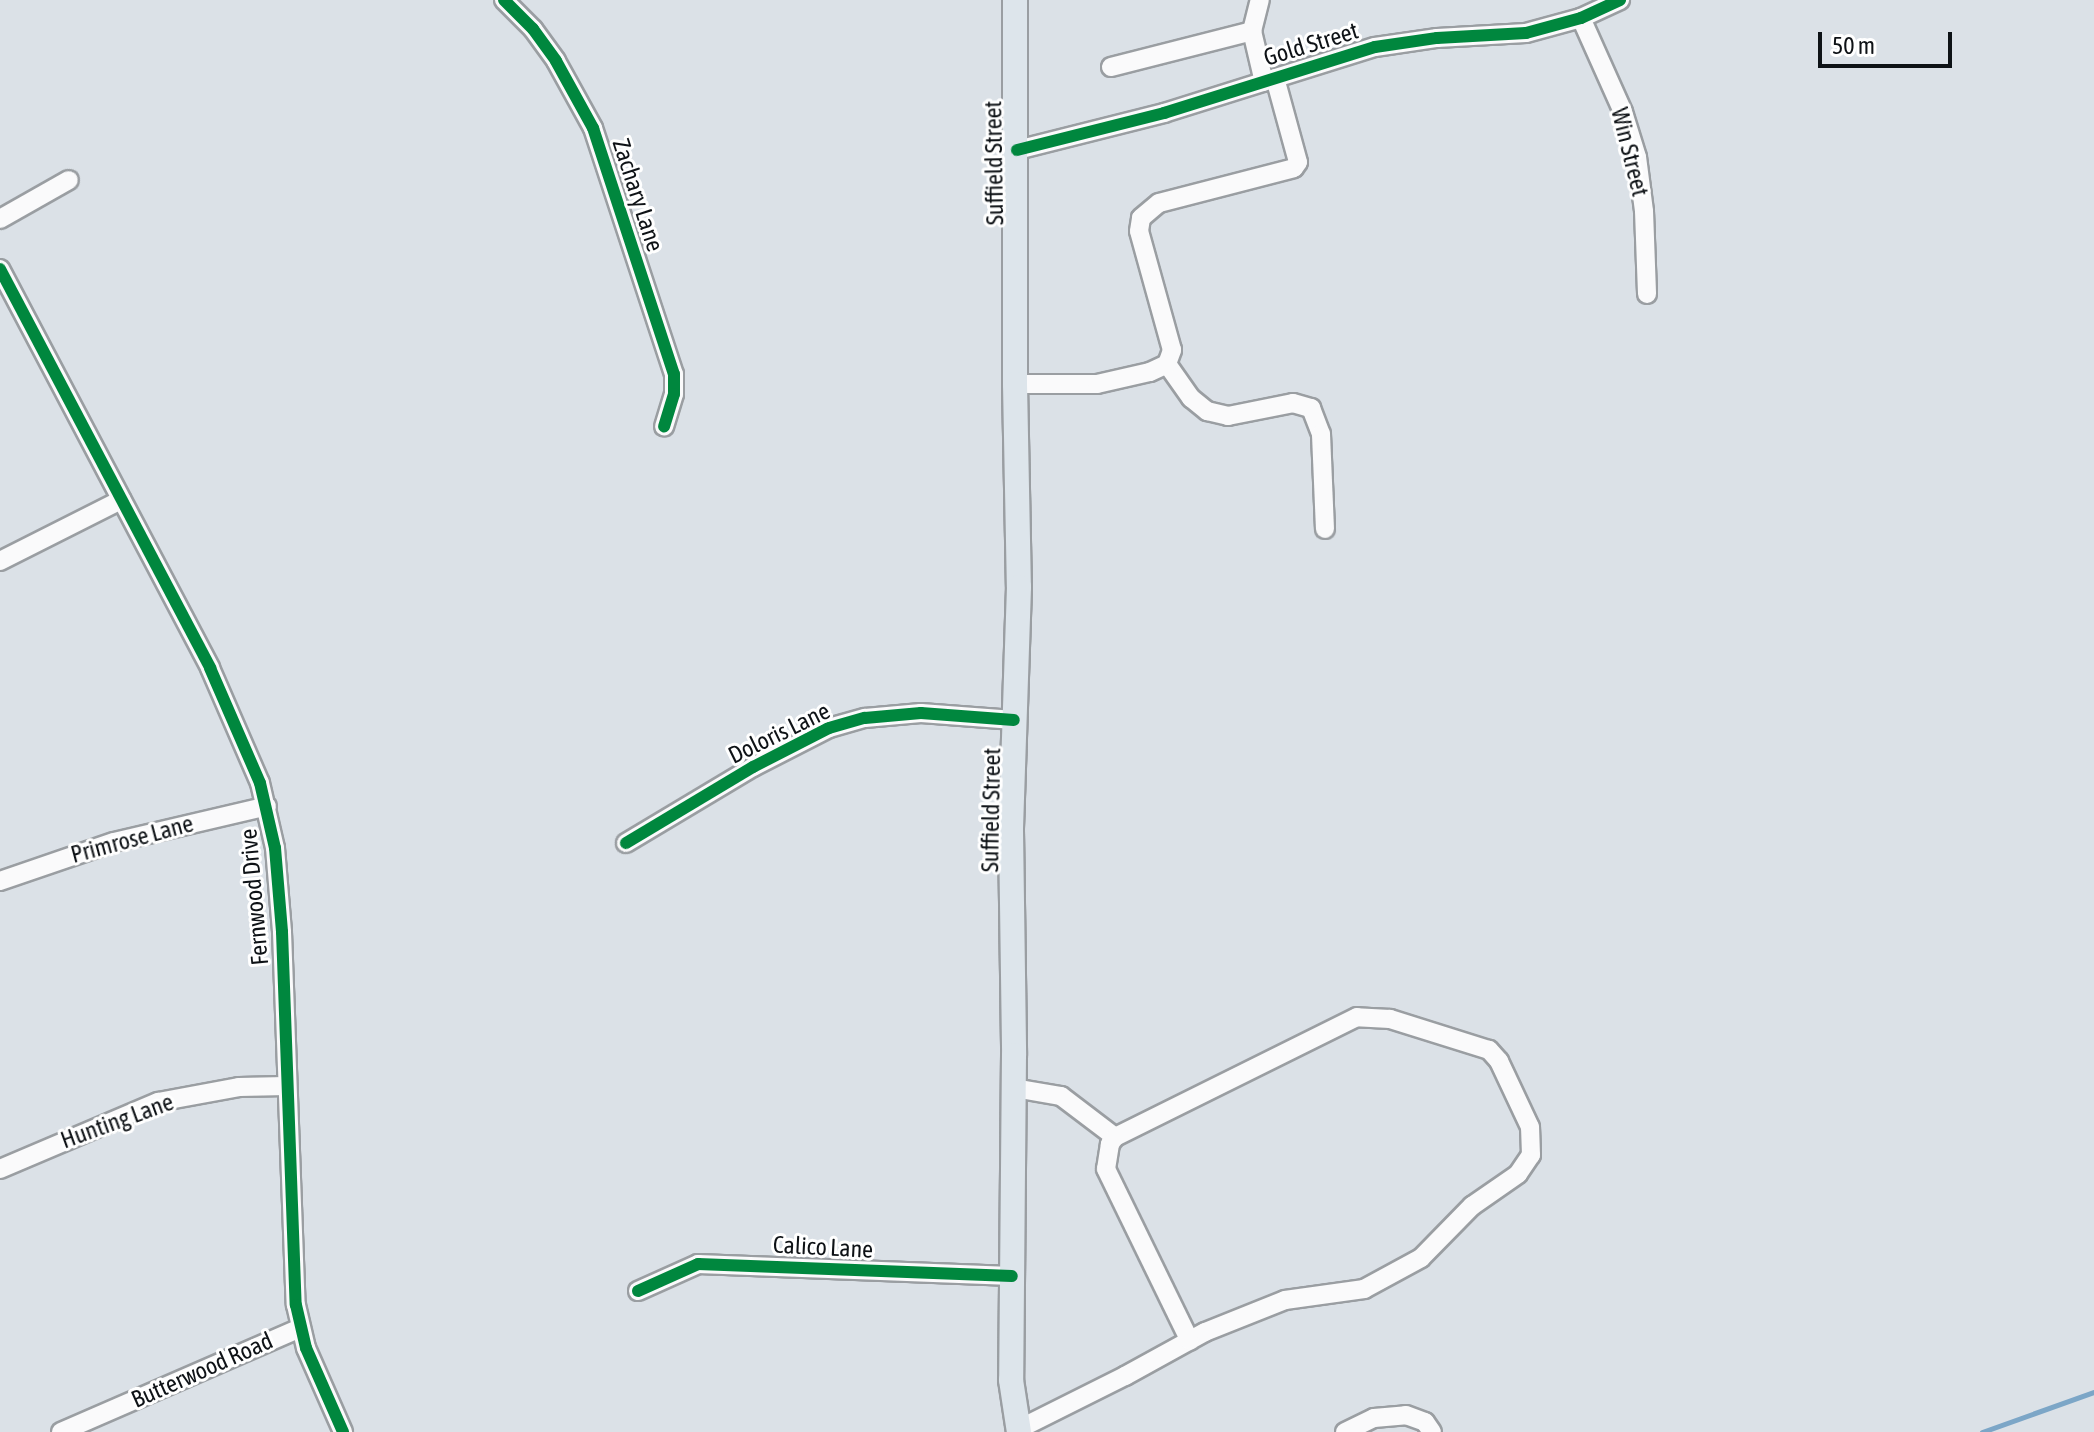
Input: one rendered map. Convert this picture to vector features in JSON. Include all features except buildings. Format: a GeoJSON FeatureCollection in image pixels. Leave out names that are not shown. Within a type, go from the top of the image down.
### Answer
{"type":"FeatureCollection","features":[{"type":"Feature","properties":{"kind":"main road","name":"Suffield Street"},"geometry":{"type":"LineString","coordinates":[[1015,0],[1015,384],[1019,587],[1011,831],[1014,1088],[1011,1380],[1019,1430]]}},
{"type":"Feature","properties":{"kind":"street","name":"Zachary Lane"},"geometry":{"type":"LineString","coordinates":[[504,0],[533,29],[556,61],[593,128],[674,374],[674,394],[664,426]]}},
{"type":"Feature","properties":{"kind":"street"},"geometry":{"type":"LineString","coordinates":[[1015,384],[1097,384],[1150,372],[1167,364],[1172,350],[1139,231],[1141,218],[1159,203],[1294,168],[1298,162],[1252,31],[1260,0]]}},
{"type":"Feature","properties":{"kind":"street","name":"Gold Street"},"geometry":{"type":"LineString","coordinates":[[1017,150],[1164,113],[1375,47],[1437,38],[1526,33],[1581,18],[1620,0]]}},
{"type":"Feature","properties":{"kind":"street","name":"Win Street"},"geometry":{"type":"LineString","coordinates":[[1581,18],[1623,112],[1637,157],[1644,211],[1647,294]]}},
{"type":"Feature","properties":{"kind":"street"},"geometry":{"type":"LineString","coordinates":[[1111,67],[1252,31]]}},
{"type":"Feature","properties":{"kind":"street"},"geometry":{"type":"LineString","coordinates":[[0,219],[69,180]]}},
{"type":"Feature","properties":{"kind":"street","name":"Fernwood Drive"},"geometry":{"type":"LineString","coordinates":[[0,269],[232,713],[267,806],[275,848],[282,932],[293,1275],[300,1328],[343,1432]]}},
{"type":"Feature","properties":{"kind":"street"},"geometry":{"type":"LineString","coordinates":[[1167,364],[1191,398],[1207,411],[1228,416],[1293,403],[1311,408],[1321,434],[1325,529]]}},
{"type":"Feature","properties":{"kind":"street"},"geometry":{"type":"LineString","coordinates":[[0,561],[121,500]]}},
{"type":"Feature","properties":{"kind":"street","name":"Doloris Lane"},"geometry":{"type":"LineString","coordinates":[[626,843],[753,767],[829,728],[865,718],[921,713],[1014,720]]}},
{"type":"Feature","properties":{"kind":"street","name":"Primrose Lane"},"geometry":{"type":"LineString","coordinates":[[0,881],[114,842],[267,806]]}},
{"type":"Feature","properties":{"kind":"street"},"geometry":{"type":"LineString","coordinates":[[1019,1430],[1190,1341],[1285,1300],[1364,1289],[1421,1258],[1472,1206],[1518,1174],[1531,1155],[1530,1127],[1499,1061],[1489,1050],[1390,1019],[1357,1017],[1115,1137],[1110,1144],[1106,1169],[1190,1341]]}},
{"type":"Feature","properties":{"kind":"street","name":"Hunting Lane"},"geometry":{"type":"LineString","coordinates":[[0,1169],[158,1102],[239,1087],[286,1086]]}},
{"type":"Feature","properties":{"kind":"street"},"geometry":{"type":"LineString","coordinates":[[1014,1088],[1061,1096],[1115,1137]]}},
{"type":"Feature","properties":{"kind":"street","name":"Calico Lane"},"geometry":{"type":"LineString","coordinates":[[638,1291],[698,1264],[1012,1276]]}},
{"type":"Feature","properties":{"kind":"street","name":"Butterwood Road"},"geometry":{"type":"LineString","coordinates":[[61,1432],[300,1328]]}},
{"type":"Feature","properties":{"kind":"street"},"geometry":{"type":"LineString","coordinates":[[1345,1432],[1374,1418],[1406,1415],[1425,1422],[1432,1432]]}},
{"type":"Feature","properties":{"kind":"waterway"},"geometry":{"type":"LineString","coordinates":[[1982,1432],[2094,1392]]}},
{"type":"Feature","properties":{"kind":"cycle path"},"geometry":{"type":"LineString","coordinates":[[504,0],[533,29],[556,61],[593,128],[674,374],[674,394],[664,426]]}},
{"type":"Feature","properties":{"kind":"cycle path"},"geometry":{"type":"LineString","coordinates":[[1017,150],[1164,113],[1375,47],[1437,38],[1526,33],[1581,18],[1620,0]]}},
{"type":"Feature","properties":{"kind":"cycle path"},"geometry":{"type":"LineString","coordinates":[[0,269],[210,668],[260,783],[275,848],[282,932],[296,1305],[306,1348],[343,1432]]}},
{"type":"Feature","properties":{"kind":"cycle path"},"geometry":{"type":"LineString","coordinates":[[626,843],[753,767],[829,728],[865,718],[921,713],[1014,720]]}},
{"type":"Feature","properties":{"kind":"cycle path"},"geometry":{"type":"LineString","coordinates":[[638,1291],[698,1264],[1012,1276]]}}]}
